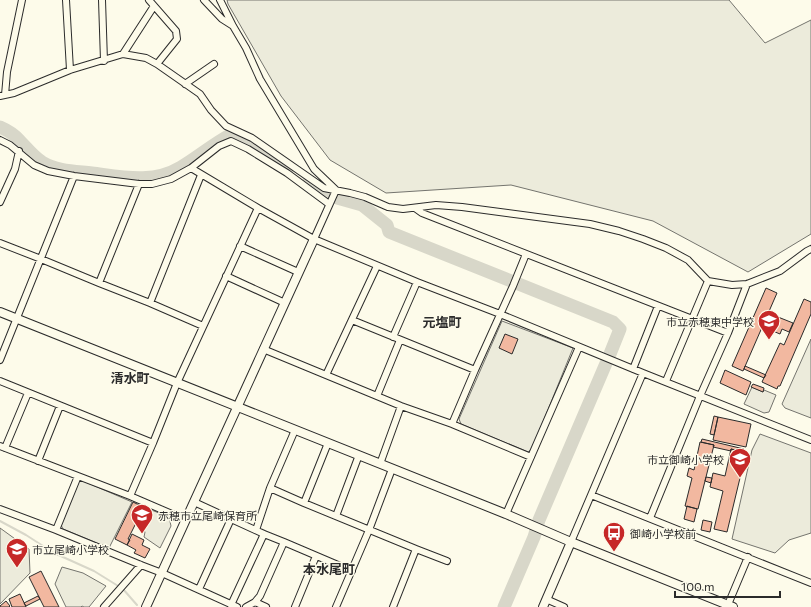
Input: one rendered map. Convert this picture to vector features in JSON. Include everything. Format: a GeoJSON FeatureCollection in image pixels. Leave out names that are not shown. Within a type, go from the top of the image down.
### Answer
{"type":"FeatureCollection","features":[{"type":"Feature","properties":{"kind":"street"},"geometry":{"type":"LineString","coordinates":[[22,0],[2,95],[14,93],[70,70],[123,54],[146,58],[200,94],[211,110],[226,126],[252,138],[270,149],[324,188],[365,197],[388,206],[402,209],[436,205],[462,207],[590,224],[619,231],[666,248],[688,260],[708,282],[732,285],[747,284],[780,271],[811,249]]}},
{"type":"Feature","properties":{"kind":"street"},"geometry":{"type":"LineString","coordinates":[[66,0],[70,70]]}},
{"type":"Feature","properties":{"kind":"street"},"geometry":{"type":"LineString","coordinates":[[102,0],[104,60]]}},
{"type":"Feature","properties":{"kind":"street"},"geometry":{"type":"LineString","coordinates":[[149,0],[176,32],[177,39],[157,64]]}},
{"type":"Feature","properties":{"kind":"street"},"geometry":{"type":"LineString","coordinates":[[204,0],[222,19],[233,26]]}},
{"type":"Feature","properties":{"kind":"street"},"geometry":{"type":"LineString","coordinates":[[220,0],[246,48],[260,79],[314,169],[336,190]]}},
{"type":"Feature","properties":{"kind":"street"},"geometry":{"type":"LineString","coordinates":[[123,54],[154,6]]}},
{"type":"Feature","properties":{"kind":"street"},"geometry":{"type":"LineString","coordinates":[[185,84],[214,64]]}},
{"type":"Feature","properties":{"kind":"street"},"geometry":{"type":"LineString","coordinates":[[0,140],[19,151],[34,165],[48,171],[74,176],[139,184],[152,184],[171,179],[191,168],[219,146],[231,140],[287,173],[329,204]]}},
{"type":"Feature","properties":{"kind":"street"},"geometry":{"type":"LineString","coordinates":[[0,202],[15,169],[19,151]]}},
{"type":"Feature","properties":{"kind":"street"},"geometry":{"type":"LineString","coordinates":[[191,168],[314,239],[377,266],[500,314],[811,440]]}},
{"type":"Feature","properties":{"kind":"street"},"geometry":{"type":"LineString","coordinates":[[150,303],[201,175]]}},
{"type":"Feature","properties":{"kind":"street"},"geometry":{"type":"LineString","coordinates":[[0,360],[74,176]]}},
{"type":"Feature","properties":{"kind":"street"},"geometry":{"type":"LineString","coordinates":[[99,283],[139,184]]}},
{"type":"Feature","properties":{"kind":"street"},"geometry":{"type":"LineString","coordinates":[[146,607],[336,190]]}},
{"type":"Feature","properties":{"kind":"street"},"geometry":{"type":"LineString","coordinates":[[130,496],[177,383],[258,208]]}},
{"type":"Feature","properties":{"kind":"street"},"geometry":{"type":"LineString","coordinates":[[415,208],[422,213],[728,333]]}},
{"type":"Feature","properties":{"kind":"street"},"geometry":{"type":"LineString","coordinates":[[0,243],[150,303],[203,326]]}},
{"type":"Feature","properties":{"kind":"street"},"geometry":{"type":"LineString","coordinates":[[240,246],[298,272]]}},
{"type":"Feature","properties":{"kind":"street"},"geometry":{"type":"LineString","coordinates":[[452,424],[526,254]]}},
{"type":"Feature","properties":{"kind":"street"},"geometry":{"type":"LineString","coordinates":[[326,375],[377,266]]}},
{"type":"Feature","properties":{"kind":"street"},"geometry":{"type":"LineString","coordinates":[[226,276],[284,303]]}},
{"type":"Feature","properties":{"kind":"street"},"geometry":{"type":"LineString","coordinates":[[393,337],[417,282]]}},
{"type":"Feature","properties":{"kind":"street"},"geometry":{"type":"LineString","coordinates":[[666,382],[708,282]]}},
{"type":"Feature","properties":{"kind":"street"},"geometry":{"type":"LineString","coordinates":[[650,518],[700,396],[728,333],[747,284]]}},
{"type":"Feature","properties":{"kind":"street"},"geometry":{"type":"LineString","coordinates":[[633,369],[658,306]]}},
{"type":"Feature","properties":{"kind":"street"},"geometry":{"type":"LineString","coordinates":[[0,312],[392,468],[729,606],[748,557]]}},
{"type":"Feature","properties":{"kind":"street"},"geometry":{"type":"LineString","coordinates":[[352,320],[475,370]]}},
{"type":"Feature","properties":{"kind":"street"},"geometry":{"type":"LineString","coordinates":[[377,396],[400,340]]}},
{"type":"Feature","properties":{"kind":"street"},"geometry":{"type":"LineString","coordinates":[[506,514],[579,347]]}},
{"type":"Feature","properties":{"kind":"street"},"geometry":{"type":"LineString","coordinates":[[263,349],[531,457]]}},
{"type":"Feature","properties":{"kind":"street"},"geometry":{"type":"LineString","coordinates":[[564,607],[544,603],[643,372]]}},
{"type":"Feature","properties":{"kind":"street"},"geometry":{"type":"LineString","coordinates":[[0,381],[153,443]]}},
{"type":"Feature","properties":{"kind":"street"},"geometry":{"type":"LineString","coordinates":[[28,393],[3,447],[130,496],[186,520]]}},
{"type":"Feature","properties":{"kind":"street"},"geometry":{"type":"LineString","coordinates":[[38,460],[60,406]]}},
{"type":"Feature","properties":{"kind":"street"},"geometry":{"type":"LineString","coordinates":[[380,464],[402,406]]}},
{"type":"Feature","properties":{"kind":"street"},"geometry":{"type":"LineString","coordinates":[[256,530],[270,488],[296,430]]}},
{"type":"Feature","properties":{"kind":"street"},"geometry":{"type":"LineString","coordinates":[[304,503],[328,443]]}},
{"type":"Feature","properties":{"kind":"street"},"geometry":{"type":"LineString","coordinates":[[336,516],[359,455]]}},
{"type":"Feature","properties":{"kind":"street"},"geometry":{"type":"LineString","coordinates":[[336,607],[369,530],[392,468]]}},
{"type":"Feature","properties":{"kind":"street"},"geometry":{"type":"LineString","coordinates":[[56,530],[78,476]]}},
{"type":"Feature","properties":{"kind":"street"},"geometry":{"type":"LineString","coordinates":[[270,488],[447,561]]}},
{"type":"Feature","properties":{"kind":"street"},"geometry":{"type":"LineString","coordinates":[[591,495],[811,583]]}},
{"type":"Feature","properties":{"kind":"street"},"geometry":{"type":"LineString","coordinates":[[194,502],[264,534],[352,571]]}},
{"type":"Feature","properties":{"kind":"street"},"geometry":{"type":"LineString","coordinates":[[0,509],[162,573],[234,606],[264,534]]}},
{"type":"Feature","properties":{"kind":"street"},"geometry":{"type":"LineString","coordinates":[[199,589],[231,518]]}},
{"type":"Feature","properties":{"kind":"street"},"geometry":{"type":"LineString","coordinates":[[246,607],[255,602],[260,596],[284,542]]}},
{"type":"Feature","properties":{"kind":"street"},"geometry":{"type":"LineString","coordinates":[[393,607],[416,549]]}},
{"type":"Feature","properties":{"kind":"street"},"geometry":{"type":"LineString","coordinates":[[295,607],[316,556]]}},
{"type":"Feature","properties":{"kind":"street"},"geometry":{"type":"LineString","coordinates":[[104,607],[141,565]]}},
{"type":"Feature","properties":{"kind":"street"},"geometry":{"type":"LineString","coordinates":[[255,602],[266,607]]}},
{"type":"Feature","properties":{"kind":"shaded area"},"geometry":{"type":"Polygon","coordinates":[[[227,0],[729,0],[765,43],[811,20],[811,234],[748,272],[653,221],[511,185],[386,193],[330,160],[281,96],[227,0]]]}},
{"type":"Feature","properties":{"kind":"shaded area"},"geometry":{"type":"Polygon","coordinates":[[[502,321],[573,348],[532,449],[528,452],[461,424],[459,419],[502,321]]]}},
{"type":"Feature","properties":{"kind":"shaded area"},"geometry":{"type":"Polygon","coordinates":[[[811,339],[811,418],[785,408],[782,404],[811,339]]]}},
{"type":"Feature","properties":{"kind":"shaded area"},"geometry":{"type":"Polygon","coordinates":[[[752,387],[763,392],[764,390],[776,395],[769,412],[764,413],[744,404],[752,387]]]}},
{"type":"Feature","properties":{"kind":"shaded area"},"geometry":{"type":"Polygon","coordinates":[[[760,434],[811,453],[811,533],[789,540],[775,553],[732,539],[752,450],[760,434]]]}},
{"type":"Feature","properties":{"kind":"shaded area"},"geometry":{"type":"Polygon","coordinates":[[[81,480],[132,502],[109,548],[63,529],[61,525],[78,482],[81,480]]]}},
{"type":"Feature","properties":{"kind":"shaded area"},"geometry":{"type":"Polygon","coordinates":[[[149,509],[169,517],[171,526],[160,548],[144,537],[145,532],[141,526],[149,509]]]}},
{"type":"Feature","properties":{"kind":"shaded area","name":"市立尾崎小学校"},"geometry":{"type":"Polygon","coordinates":[[[0,528],[29,549],[30,573],[0,604],[0,528]]]}},
{"type":"Feature","properties":{"kind":"shaded area"},"geometry":{"type":"Polygon","coordinates":[[[62,567],[83,573],[106,586],[89,607],[66,607],[55,584],[62,567]]]}},
{"type":"Feature","properties":{"kind":"building"},"geometry":{"type":"Polygon","coordinates":[[[766,288],[777,293],[743,371],[732,366],[766,288]]]}},
{"type":"Feature","properties":{"kind":"building"},"geometry":{"type":"Polygon","coordinates":[[[804,299],[811,302],[811,314],[780,386],[778,386],[777,389],[762,382],[780,343],[784,345],[804,299]]]}},
{"type":"Feature","properties":{"kind":"building"},"geometry":{"type":"Polygon","coordinates":[[[768,313],[793,323],[789,332],[782,329],[780,334],[768,329],[772,320],[766,318],[768,313]]]}},
{"type":"Feature","properties":{"kind":"building"},"geometry":{"type":"Polygon","coordinates":[[[505,334],[518,339],[512,354],[499,348],[505,334]]]}},
{"type":"Feature","properties":{"kind":"building"},"geometry":{"type":"Polygon","coordinates":[[[745,366],[766,375],[764,378],[744,369],[745,366]]]}},
{"type":"Feature","properties":{"kind":"building"},"geometry":{"type":"Polygon","coordinates":[[[725,370],[751,382],[746,395],[720,383],[725,370]]]}},
{"type":"Feature","properties":{"kind":"building"},"geometry":{"type":"Polygon","coordinates":[[[753,384],[764,388],[763,392],[751,387],[753,384]]]}},
{"type":"Feature","properties":{"kind":"building"},"geometry":{"type":"Polygon","coordinates":[[[714,416],[718,417],[714,435],[710,434],[714,416]]]}},
{"type":"Feature","properties":{"kind":"building"},"geometry":{"type":"Polygon","coordinates":[[[718,417],[751,424],[746,447],[713,440],[718,417]]]}},
{"type":"Feature","properties":{"kind":"building"},"geometry":{"type":"Polygon","coordinates":[[[702,439],[744,449],[743,452],[713,447],[714,445],[701,442],[702,439]]]}},
{"type":"Feature","properties":{"kind":"building"},"geometry":{"type":"Polygon","coordinates":[[[700,442],[714,445],[698,509],[685,506],[692,478],[687,476],[689,468],[694,470],[700,442]]]}},
{"type":"Feature","properties":{"kind":"building"},"geometry":{"type":"Polygon","coordinates":[[[731,449],[746,453],[727,532],[714,529],[723,491],[710,487],[713,473],[725,476],[731,449]]]}},
{"type":"Feature","properties":{"kind":"building"},"geometry":{"type":"Polygon","coordinates":[[[706,477],[712,478],[711,483],[705,481],[706,477]]]}},
{"type":"Feature","properties":{"kind":"building"},"geometry":{"type":"Polygon","coordinates":[[[133,502],[145,508],[128,539],[130,540],[127,545],[115,539],[133,502]]]}},
{"type":"Feature","properties":{"kind":"building"},"geometry":{"type":"Polygon","coordinates":[[[687,506],[697,509],[694,522],[684,519],[687,506]]]}},
{"type":"Feature","properties":{"kind":"building"},"geometry":{"type":"Polygon","coordinates":[[[703,520],[712,522],[710,532],[701,530],[703,520]]]}},
{"type":"Feature","properties":{"kind":"building"},"geometry":{"type":"Polygon","coordinates":[[[132,534],[144,540],[142,545],[150,549],[145,558],[134,553],[136,550],[127,545],[132,534]]]}},
{"type":"Feature","properties":{"kind":"building"},"geometry":{"type":"Polygon","coordinates":[[[41,571],[59,607],[44,607],[29,577],[41,571]]]}},
{"type":"Feature","properties":{"kind":"building"},"geometry":{"type":"Polygon","coordinates":[[[20,594],[26,607],[12,607],[9,599],[20,594]]]}},
{"type":"Feature","properties":{"kind":"building"},"geometry":{"type":"Polygon","coordinates":[[[38,596],[40,599],[26,606],[24,603],[38,596]]]}},
{"type":"Feature","properties":{"kind":"building"},"geometry":{"type":"Polygon","coordinates":[[[6,601],[10,606],[9,607],[0,607],[0,606],[6,601]]]}},
{"type":"Feature","properties":{"kind":"waterway"},"geometry":{"type":"LineString","coordinates":[[0,127],[16,137],[42,162],[60,169],[73,171],[138,178],[160,176],[181,167],[230,135],[261,148],[289,167]]}},
{"type":"Feature","properties":{"kind":"waterway"},"geometry":{"type":"LineString","coordinates":[[309,181],[330,196],[362,205],[387,225],[389,232],[613,322],[620,329],[539,520],[534,537],[504,607]]}},
{"type":"Feature","properties":{"kind":"waterway"},"geometry":{"type":"LineString","coordinates":[[0,521],[26,535],[54,553],[94,571],[123,589],[137,605]]}},
{"type":"Feature","properties":{"kind":"place","name":"市立赤穂東中学校"},"geometry":{"type":"Point","coordinates":[769,340]}},
{"type":"Feature","properties":{"kind":"place","name":"市立御崎小学校"},"geometry":{"type":"Point","coordinates":[740,478]}},
{"type":"Feature","properties":{"kind":"place","name":"赤穂市立尾崎保育所"},"geometry":{"type":"Point","coordinates":[142,534]}},
{"type":"Feature","properties":{"kind":"place","name":"御崎小学校前"},"geometry":{"type":"Point","coordinates":[614,552]}},
{"type":"Feature","properties":{"kind":"place","name":"市立尾崎小学校"},"geometry":{"type":"Point","coordinates":[17,568]}},
{"type":"Feature","properties":{"kind":"district","name":"元塩町"},"geometry":{"type":"Point","coordinates":[442,322]}},
{"type":"Feature","properties":{"kind":"district","name":"清水町"},"geometry":{"type":"Point","coordinates":[130,378]}},
{"type":"Feature","properties":{"kind":"district","name":"本水尾町"},"geometry":{"type":"Point","coordinates":[329,569]}}]}
